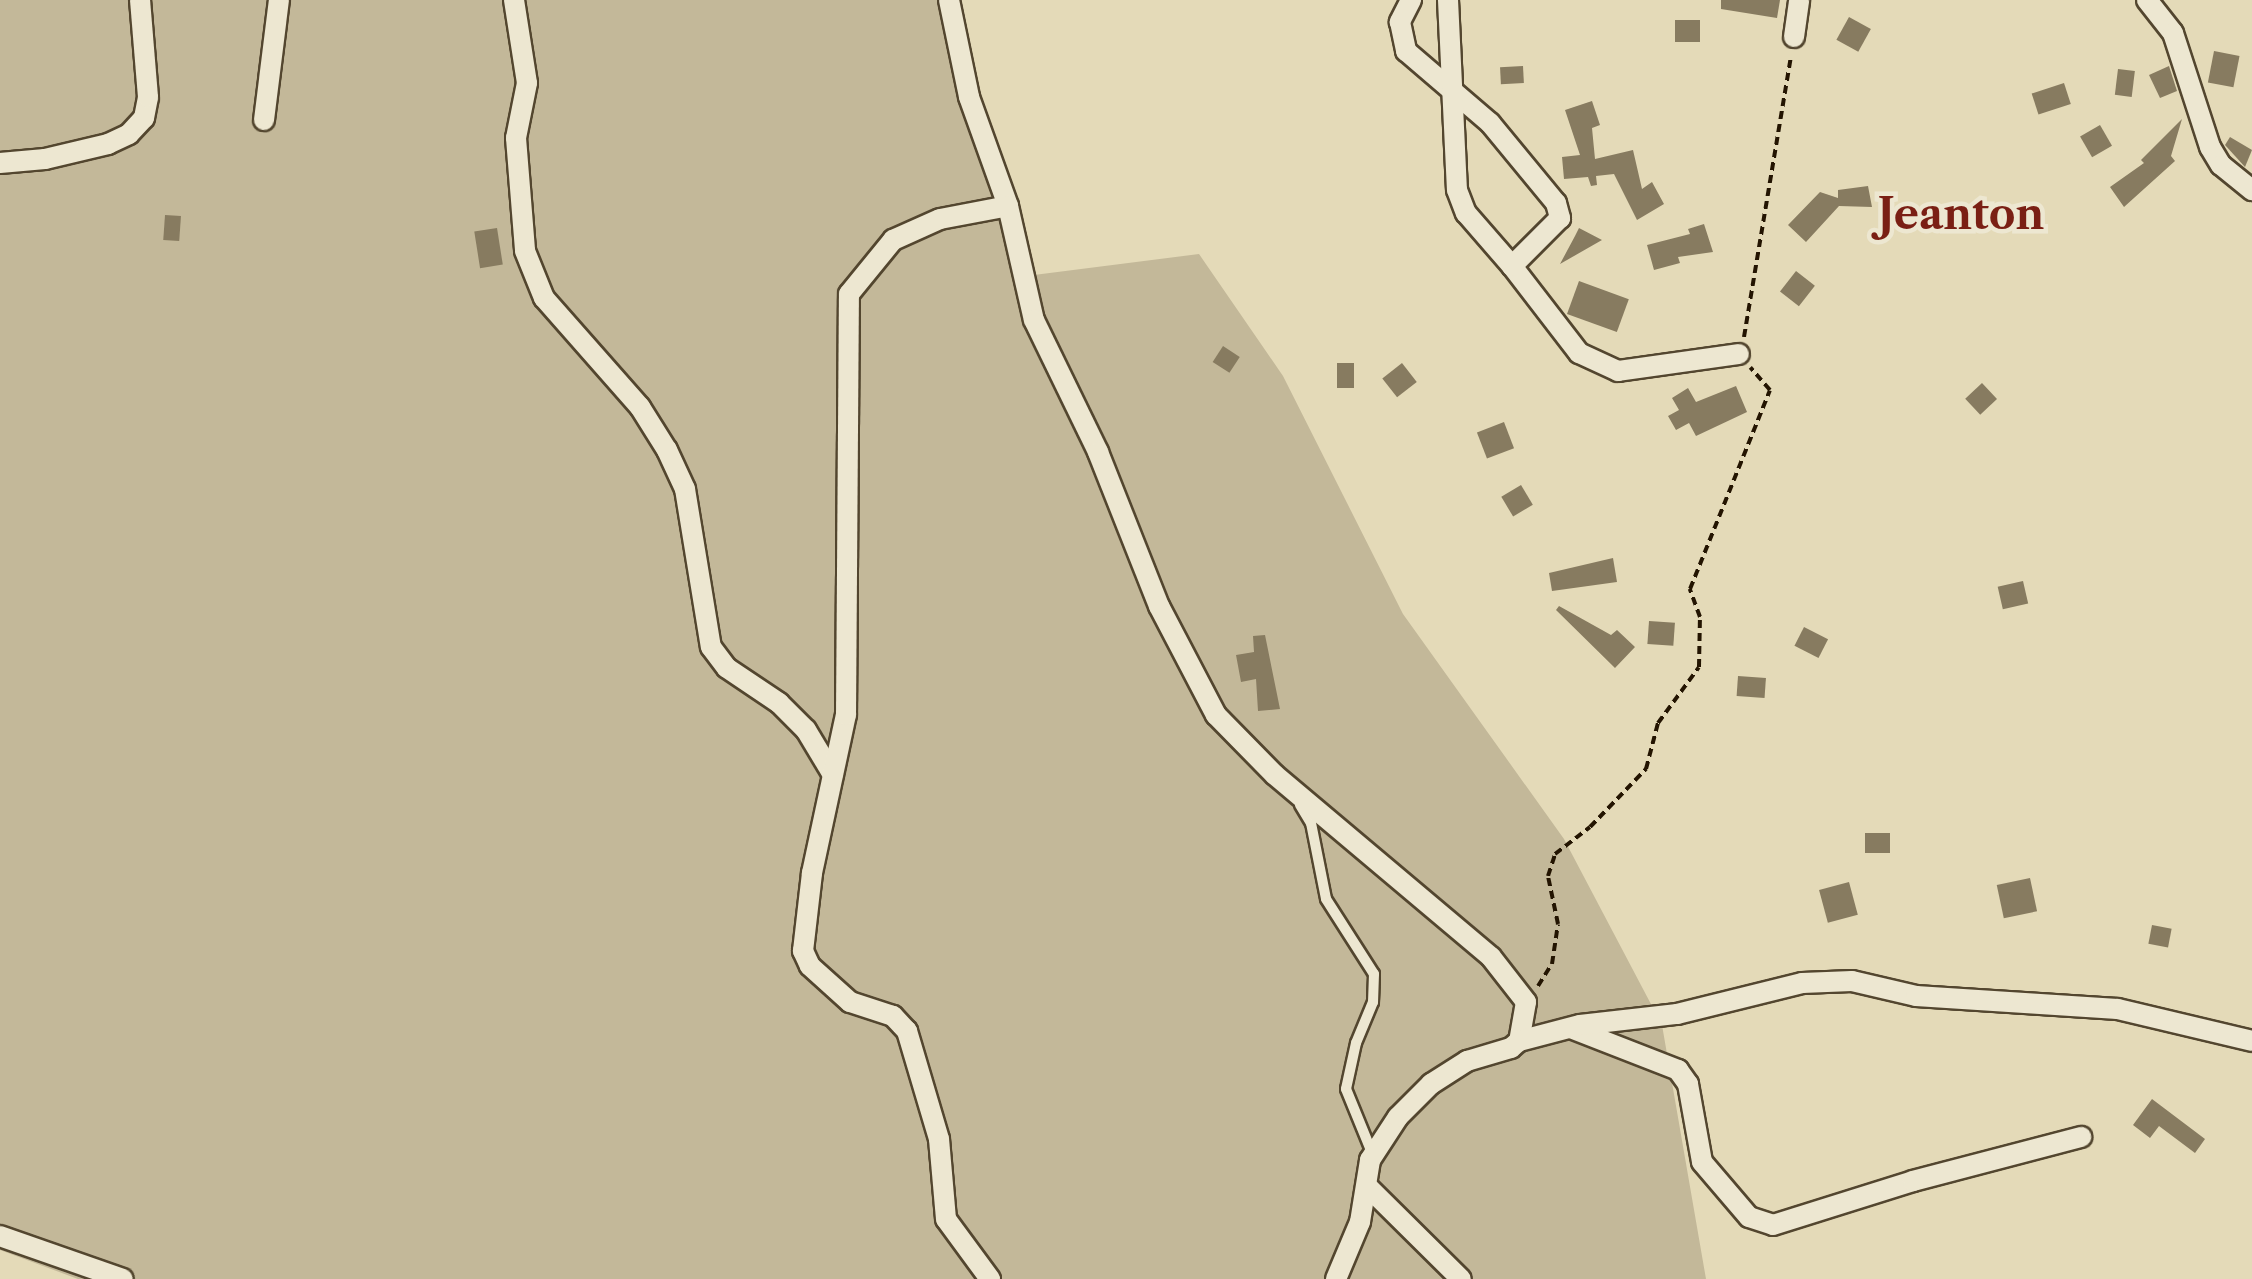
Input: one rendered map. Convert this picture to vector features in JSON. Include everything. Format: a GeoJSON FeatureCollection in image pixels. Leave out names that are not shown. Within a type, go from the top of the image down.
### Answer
{"type":"FeatureCollection","features":[{"type":"Feature","properties":{"kind":"street"},"geometry":{"type":"LineString","coordinates":[[0,163],[45,159],[108,144],[130,134],[144,118],[148,97],[140,0]]}},
{"type":"Feature","properties":{"kind":"street"},"geometry":{"type":"LineString","coordinates":[[264,120],[279,0]]}},
{"type":"Feature","properties":{"kind":"street"},"geometry":{"type":"LineString","coordinates":[[514,0],[526,83],[516,138],[526,252],[544,298],[640,407],[668,450],[685,490],[711,648],[726,668],[780,703],[806,730],[833,775]]}},
{"type":"Feature","properties":{"kind":"street"},"geometry":{"type":"LineString","coordinates":[[949,0],[969,97],[1008,206],[1034,320],[1098,452],[1159,606],[1216,715],[1294,790],[1491,957],[1526,1002],[1519,1040]]}},
{"type":"Feature","properties":{"kind":"street"},"geometry":{"type":"LineString","coordinates":[[1410,0],[1400,22],[1402,42],[1415,62],[1490,123],[1556,202],[1560,218],[1512,266]]}},
{"type":"Feature","properties":{"kind":"street"},"geometry":{"type":"LineString","coordinates":[[1448,0],[1460,202],[1578,353],[1618,371],[1739,354]]}},
{"type":"Feature","properties":{"kind":"street"},"geometry":{"type":"LineString","coordinates":[[1794,37],[1799,0]]}},
{"type":"Feature","properties":{"kind":"street"},"geometry":{"type":"LineString","coordinates":[[2147,0],[2173,32],[2210,147],[2221,165],[2252,190]]}},
{"type":"Feature","properties":{"kind":"street"},"geometry":{"type":"LineString","coordinates":[[990,1279],[946,1219],[939,1139],[907,1032],[893,1016],[850,1002],[810,966],[803,951],[812,873],[846,715],[849,294],[893,240],[940,218],[1008,206]]}},
{"type":"Feature","properties":{"kind":"street"},"geometry":{"type":"LineString","coordinates":[[1336,1279],[1360,1222],[1370,1160],[1398,1118],[1431,1084],[1467,1061],[1511,1048],[1519,1040],[1570,1028],[1678,1014],[1802,983],[1852,981],[1916,996],[2118,1009],[2252,1041]]}},
{"type":"Feature","properties":{"kind":"street"},"geometry":{"type":"LineString","coordinates":[[1570,1028],[1678,1070],[1688,1084],[1702,1162],[1749,1217],[1773,1225],[1913,1181],[2081,1137]]}},
{"type":"Feature","properties":{"kind":"street"},"geometry":{"type":"LineString","coordinates":[[1368,1188],[1460,1279]]}},
{"type":"Feature","properties":{"kind":"street"},"geometry":{"type":"LineString","coordinates":[[0,1236],[123,1279]]}},
{"type":"Feature","properties":{"kind":"lane"},"geometry":{"type":"LineString","coordinates":[[1294,790],[1311,823],[1326,900],[1374,974],[1373,1002],[1356,1044],[1346,1090],[1374,1156]]}},
{"type":"Feature","properties":{"kind":"path"},"geometry":{"type":"LineString","coordinates":[[1526,1002],[1552,964],[1558,924],[1548,876],[1555,854],[1590,827],[1646,769],[1658,723],[1698,667],[1700,617],[1690,589],[1770,390],[1739,354],[1752,305],[1765,197],[1794,37]]}},
{"type":"Feature","properties":{"kind":"shaded area"},"geometry":{"type":"Polygon","coordinates":[[[0,0],[958,0],[1026,276],[1199,254],[1283,376],[1403,614],[1564,839],[1662,1025],[1706,1279],[78,1279],[0,1250],[0,0]]]}},
{"type":"Feature","properties":{"kind":"building"},"geometry":{"type":"Polygon","coordinates":[[[1721,0],[1780,0],[1777,18],[1721,9],[1721,0]]]}},
{"type":"Feature","properties":{"kind":"building"},"geometry":{"type":"Polygon","coordinates":[[[1849,17],[1871,29],[1858,52],[1836,40],[1849,17]]]}},
{"type":"Feature","properties":{"kind":"building"},"geometry":{"type":"Polygon","coordinates":[[[1675,20],[1700,20],[1700,42],[1675,42],[1675,20]]]}},
{"type":"Feature","properties":{"kind":"building"},"geometry":{"type":"Polygon","coordinates":[[[2214,51],[2240,56],[2233,87],[2208,82],[2214,51]]]}},
{"type":"Feature","properties":{"kind":"building"},"geometry":{"type":"Polygon","coordinates":[[[1523,66],[1524,83],[1501,84],[1500,67],[1523,66]]]}},
{"type":"Feature","properties":{"kind":"building"},"geometry":{"type":"Polygon","coordinates":[[[2169,66],[2177,91],[2160,98],[2149,75],[2169,66]]]}},
{"type":"Feature","properties":{"kind":"building"},"geometry":{"type":"Polygon","coordinates":[[[2118,69],[2135,71],[2132,97],[2115,95],[2118,69]]]}},
{"type":"Feature","properties":{"kind":"building"},"geometry":{"type":"Polygon","coordinates":[[[2064,83],[2071,104],[2038,114],[2032,94],[2064,83]]]}},
{"type":"Feature","properties":{"kind":"building"},"geometry":{"type":"Polygon","coordinates":[[[1592,101],[1600,125],[1592,128],[1595,159],[1633,150],[1642,189],[1652,182],[1664,204],[1637,220],[1614,174],[1596,176],[1597,185],[1591,186],[1588,177],[1564,179],[1562,157],[1580,155],[1565,110],[1592,101]]]}},
{"type":"Feature","properties":{"kind":"building"},"geometry":{"type":"Polygon","coordinates":[[[2182,119],[2171,156],[2175,161],[2124,207],[2110,187],[2144,163],[2141,160],[2182,119]]]}},
{"type":"Feature","properties":{"kind":"building"},"geometry":{"type":"Polygon","coordinates":[[[2100,125],[2112,146],[2092,157],[2080,136],[2100,125]]]}},
{"type":"Feature","properties":{"kind":"building"},"geometry":{"type":"Polygon","coordinates":[[[2230,137],[2252,150],[2245,167],[2225,145],[2230,137]]]}},
{"type":"Feature","properties":{"kind":"building"},"geometry":{"type":"Polygon","coordinates":[[[1868,186],[1872,207],[1839,206],[1806,242],[1788,225],[1820,192],[1838,198],[1838,190],[1868,186]]]}},
{"type":"Feature","properties":{"kind":"building"},"geometry":{"type":"Polygon","coordinates":[[[165,215],[181,216],[179,241],[163,240],[165,215]]]}},
{"type":"Feature","properties":{"kind":"building"},"geometry":{"type":"Polygon","coordinates":[[[1704,224],[1713,252],[1678,257],[1680,263],[1654,270],[1647,245],[1690,234],[1688,229],[1704,224]]]}},
{"type":"Feature","properties":{"kind":"building"},"geometry":{"type":"Polygon","coordinates":[[[497,228],[503,265],[480,268],[474,232],[497,228]]]}},
{"type":"Feature","properties":{"kind":"building"},"geometry":{"type":"Polygon","coordinates":[[[1579,228],[1602,240],[1560,264],[1575,236],[1579,228]]]}},
{"type":"Feature","properties":{"kind":"building"},"geometry":{"type":"Polygon","coordinates":[[[1796,271],[1815,286],[1799,306],[1780,291],[1796,271]]]}},
{"type":"Feature","properties":{"kind":"building"},"geometry":{"type":"Polygon","coordinates":[[[1579,281],[1629,299],[1617,332],[1567,314],[1579,281]]]}},
{"type":"Feature","properties":{"kind":"building"},"geometry":{"type":"Polygon","coordinates":[[[1223,346],[1240,357],[1229,373],[1213,362],[1223,346]]]}},
{"type":"Feature","properties":{"kind":"building"},"geometry":{"type":"Polygon","coordinates":[[[1337,363],[1354,363],[1354,388],[1337,388],[1337,363]]]}},
{"type":"Feature","properties":{"kind":"building"},"geometry":{"type":"Polygon","coordinates":[[[1402,363],[1417,382],[1397,397],[1382,378],[1402,363]]]}},
{"type":"Feature","properties":{"kind":"building"},"geometry":{"type":"Polygon","coordinates":[[[1982,383],[1997,399],[1980,415],[1965,399],[1982,383]]]}},
{"type":"Feature","properties":{"kind":"building"},"geometry":{"type":"Polygon","coordinates":[[[1736,386],[1747,412],[1696,436],[1689,423],[1676,430],[1668,416],[1679,410],[1672,398],[1688,388],[1696,402],[1736,386]]]}},
{"type":"Feature","properties":{"kind":"building"},"geometry":{"type":"Polygon","coordinates":[[[1504,422],[1514,448],[1487,459],[1477,432],[1504,422]]]}},
{"type":"Feature","properties":{"kind":"building"},"geometry":{"type":"Polygon","coordinates":[[[1521,485],[1533,505],[1513,517],[1501,497],[1521,485]]]}},
{"type":"Feature","properties":{"kind":"building"},"geometry":{"type":"Polygon","coordinates":[[[1613,558],[1617,582],[1552,591],[1549,573],[1613,558]]]}},
{"type":"Feature","properties":{"kind":"building"},"geometry":{"type":"Polygon","coordinates":[[[2023,581],[2028,603],[2003,609],[1998,587],[2023,581]]]}},
{"type":"Feature","properties":{"kind":"building"},"geometry":{"type":"Polygon","coordinates":[[[1559,606],[1611,635],[1617,630],[1635,647],[1615,668],[1556,610],[1559,606]]]}},
{"type":"Feature","properties":{"kind":"building"},"geometry":{"type":"Polygon","coordinates":[[[1649,621],[1675,623],[1673,646],[1647,644],[1649,621]]]}},
{"type":"Feature","properties":{"kind":"building"},"geometry":{"type":"Polygon","coordinates":[[[1804,627],[1828,639],[1819,658],[1794,646],[1804,627]]]}},
{"type":"Feature","properties":{"kind":"building"},"geometry":{"type":"Polygon","coordinates":[[[1265,635],[1280,709],[1258,711],[1256,679],[1241,682],[1236,655],[1254,652],[1253,636],[1265,635]]]}},
{"type":"Feature","properties":{"kind":"building"},"geometry":{"type":"Polygon","coordinates":[[[1738,676],[1766,678],[1765,698],[1737,696],[1738,676]]]}},
{"type":"Feature","properties":{"kind":"building"},"geometry":{"type":"Polygon","coordinates":[[[1865,833],[1890,833],[1890,853],[1865,853],[1865,833]]]}},
{"type":"Feature","properties":{"kind":"building"},"geometry":{"type":"Polygon","coordinates":[[[2030,878],[2037,911],[2004,918],[1997,885],[2030,878]]]}},
{"type":"Feature","properties":{"kind":"building"},"geometry":{"type":"Polygon","coordinates":[[[1849,882],[1858,915],[1828,923],[1819,890],[1849,882]]]}},
{"type":"Feature","properties":{"kind":"building"},"geometry":{"type":"Polygon","coordinates":[[[2152,925],[2172,929],[2168,947],[2148,944],[2152,925]]]}},
{"type":"Feature","properties":{"kind":"building"},"geometry":{"type":"Polygon","coordinates":[[[2152,1099],[2205,1139],[2195,1153],[2159,1126],[2150,1138],[2133,1125],[2152,1099]]]}},
{"type":"Feature","properties":{"kind":"district","name":"Jeanton"},"geometry":{"type":"Point","coordinates":[1961,214]}}]}
